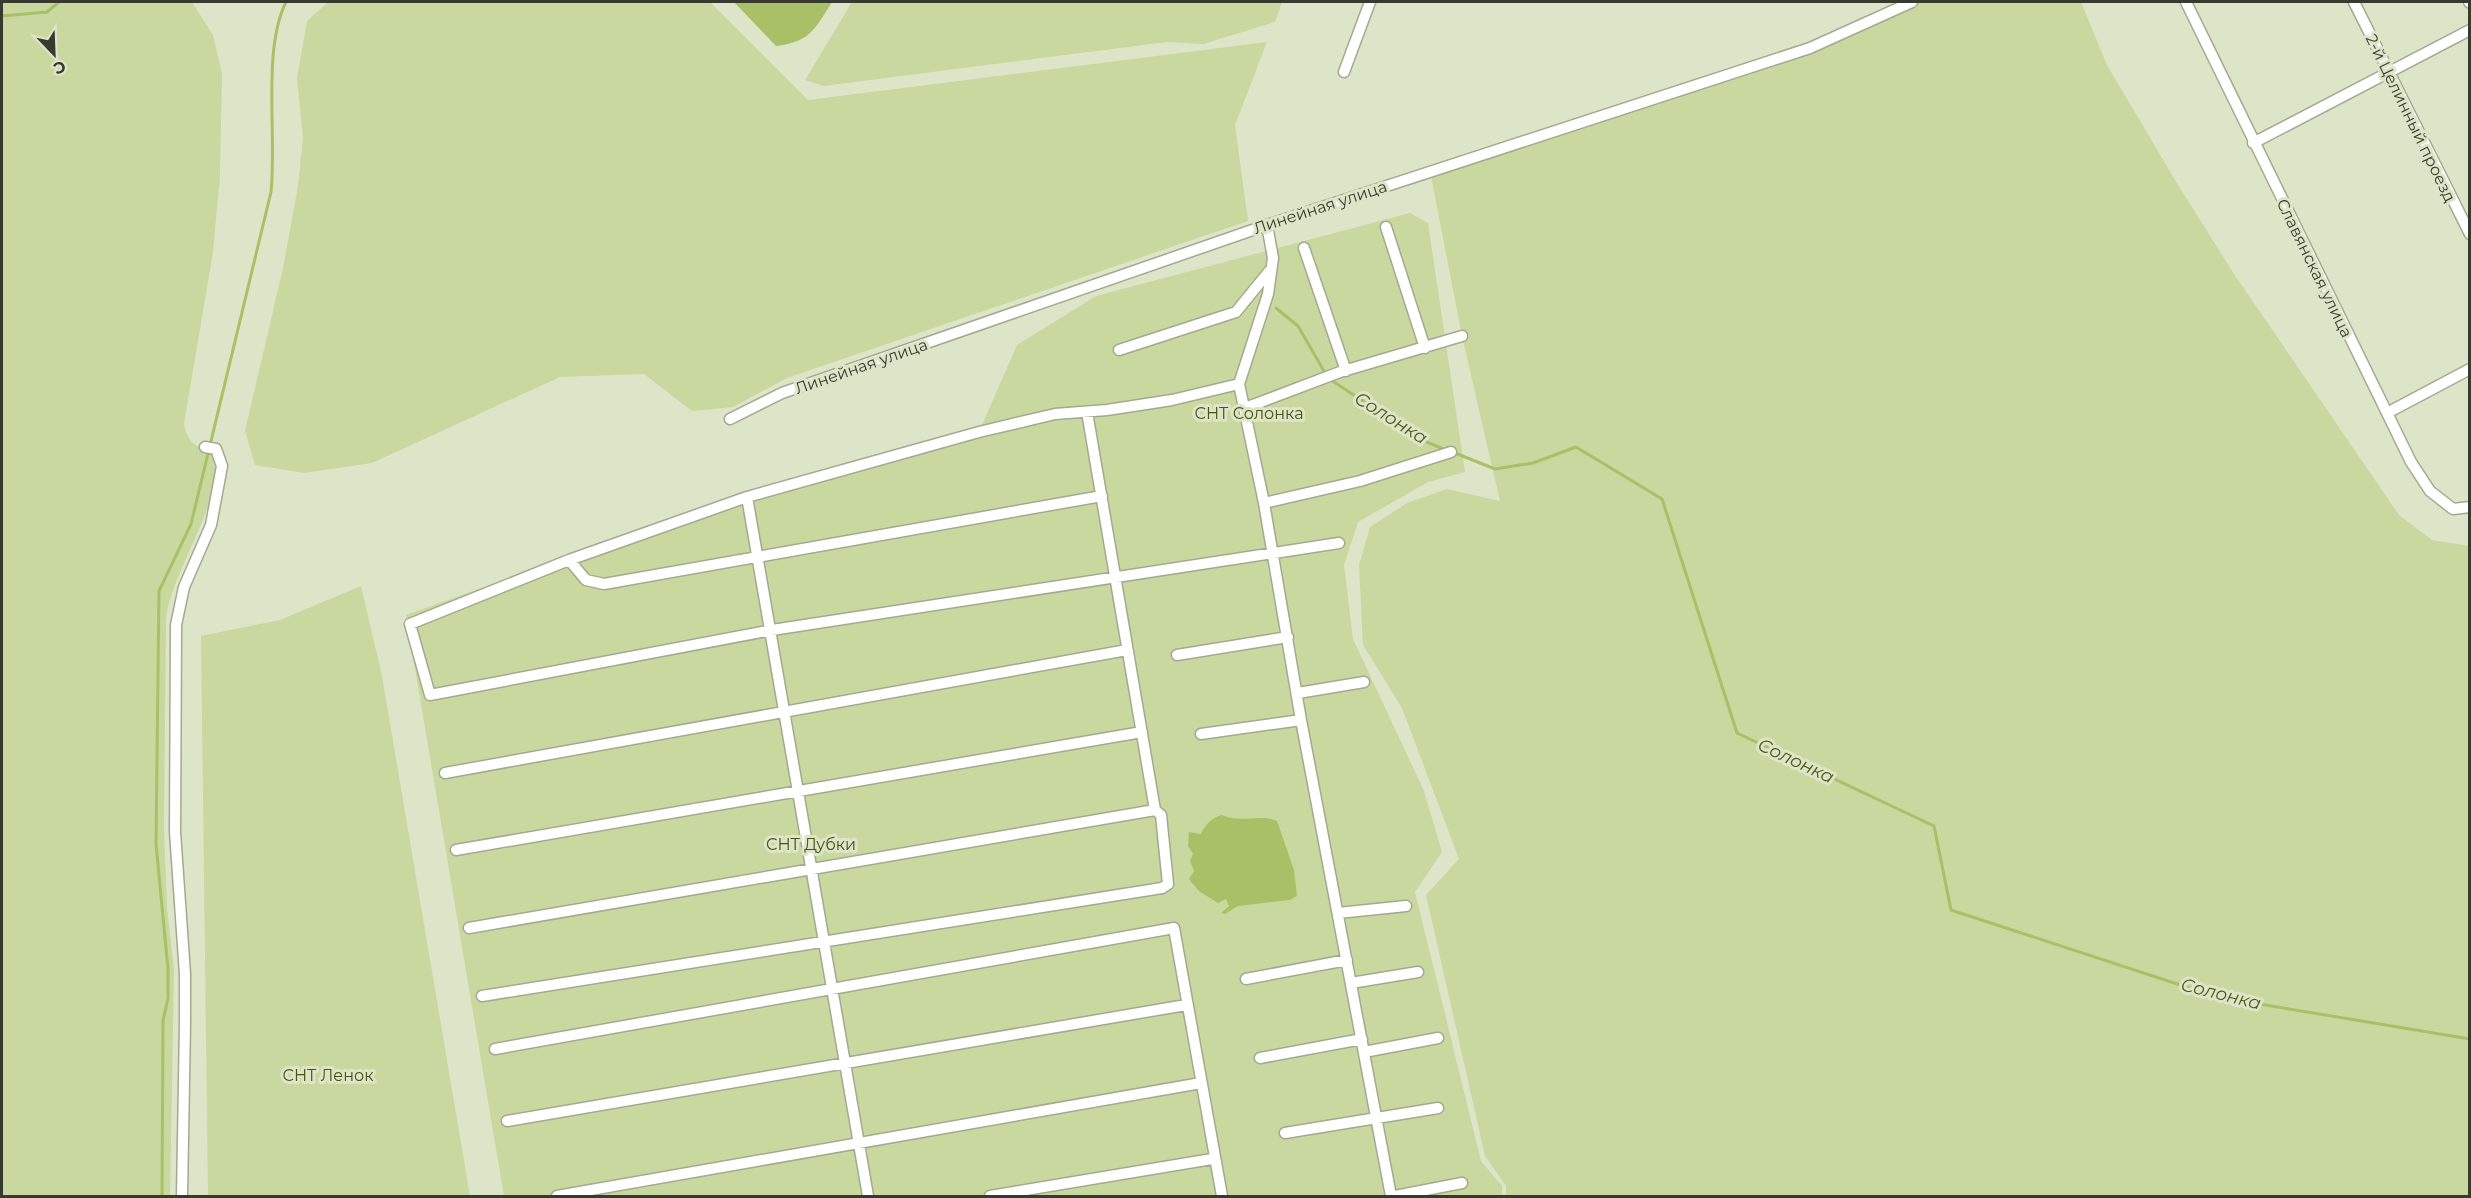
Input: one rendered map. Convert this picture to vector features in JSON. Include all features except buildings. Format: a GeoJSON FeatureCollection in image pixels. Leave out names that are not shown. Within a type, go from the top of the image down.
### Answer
{"type":"FeatureCollection","features":[{"type":"Feature","properties":{"kind":"street"},"geometry":{"type":"LineString","coordinates":[[1344,72],[1370,2]]}},
{"type":"Feature","properties":{"kind":"street","name":"Линейная улица"},"geometry":{"type":"LineString","coordinates":[[730,419],[782,393],[1267,225],[1810,48],[1912,2]]}},
{"type":"Feature","properties":{"kind":"street","name":"Славянская улица"},"geometry":{"type":"LineString","coordinates":[[2186,2],[2411,462],[2430,491],[2453,509],[2469,507]]}},
{"type":"Feature","properties":{"kind":"street","name":"2-й Целинный проезд"},"geometry":{"type":"LineString","coordinates":[[2354,2],[2469,234]]}},
{"type":"Feature","properties":{"kind":"street"},"geometry":{"type":"LineString","coordinates":[[2253,142],[2389,74],[2469,30]]}},
{"type":"Feature","properties":{"kind":"street"},"geometry":{"type":"LineString","coordinates":[[1267,225],[1272,245],[1273,266],[1268,294],[1239,384],[1264,503],[1301,720],[1376,1117],[1393,1197],[1462,1183]]}},
{"type":"Feature","properties":{"kind":"street"},"geometry":{"type":"LineString","coordinates":[[1386,227],[1425,348]]}},
{"type":"Feature","properties":{"kind":"street"},"geometry":{"type":"LineString","coordinates":[[1304,248],[1346,370]]}},
{"type":"Feature","properties":{"kind":"street"},"geometry":{"type":"LineString","coordinates":[[1119,350],[1236,312],[1273,266]]}},
{"type":"Feature","properties":{"kind":"street"},"geometry":{"type":"LineString","coordinates":[[1245,408],[1346,370],[1462,336]]}},
{"type":"Feature","properties":{"kind":"street"},"geometry":{"type":"LineString","coordinates":[[2387,413],[2469,369]]}},
{"type":"Feature","properties":{"kind":"street"},"geometry":{"type":"LineString","coordinates":[[1239,384],[1172,400],[1087,412],[1055,414],[979,432],[747,497],[569,560],[410,624],[430,695],[772,630],[1116,575],[1340,543]]}},
{"type":"Feature","properties":{"kind":"street"},"geometry":{"type":"LineString","coordinates":[[482,996],[1162,888],[1168,884],[1161,815],[1155,810],[1087,412]]}},
{"type":"Feature","properties":{"kind":"street"},"geometry":{"type":"LineString","coordinates":[[182,1197],[185,1013],[175,832],[176,625],[184,587],[211,525],[222,466],[210,448]]}},
{"type":"Feature","properties":{"kind":"street"},"geometry":{"type":"LineString","coordinates":[[1264,503],[1360,481],[1451,452]]}},
{"type":"Feature","properties":{"kind":"street"},"geometry":{"type":"LineString","coordinates":[[569,560],[586,580],[604,584],[1102,496]]}},
{"type":"Feature","properties":{"kind":"street"},"geometry":{"type":"LineString","coordinates":[[747,497],[772,630],[868,1197]]}},
{"type":"Feature","properties":{"kind":"street"},"geometry":{"type":"LineString","coordinates":[[1177,655],[1288,637]]}},
{"type":"Feature","properties":{"kind":"street"},"geometry":{"type":"LineString","coordinates":[[445,773],[1127,650]]}},
{"type":"Feature","properties":{"kind":"street"},"geometry":{"type":"LineString","coordinates":[[1298,693],[1364,682]]}},
{"type":"Feature","properties":{"kind":"street"},"geometry":{"type":"LineString","coordinates":[[1201,734],[1301,720]]}},
{"type":"Feature","properties":{"kind":"street"},"geometry":{"type":"LineString","coordinates":[[456,850],[1142,732]]}},
{"type":"Feature","properties":{"kind":"street"},"geometry":{"type":"LineString","coordinates":[[469,928],[1155,810]]}},
{"type":"Feature","properties":{"kind":"street"},"geometry":{"type":"LineString","coordinates":[[1338,913],[1406,906]]}},
{"type":"Feature","properties":{"kind":"street"},"geometry":{"type":"LineString","coordinates":[[495,1049],[1174,928],[1222,1197]]}},
{"type":"Feature","properties":{"kind":"street"},"geometry":{"type":"LineString","coordinates":[[1246,979],[1347,960]]}},
{"type":"Feature","properties":{"kind":"street"},"geometry":{"type":"LineString","coordinates":[[1351,983],[1418,972]]}},
{"type":"Feature","properties":{"kind":"street"},"geometry":{"type":"LineString","coordinates":[[507,1121],[1186,1005]]}},
{"type":"Feature","properties":{"kind":"street"},"geometry":{"type":"LineString","coordinates":[[1364,1052],[1438,1038]]}},
{"type":"Feature","properties":{"kind":"street"},"geometry":{"type":"LineString","coordinates":[[1260,1058],[1362,1039]]}},
{"type":"Feature","properties":{"kind":"street"},"geometry":{"type":"LineString","coordinates":[[557,1197],[1201,1083]]}},
{"type":"Feature","properties":{"kind":"street"},"geometry":{"type":"LineString","coordinates":[[1285,1133],[1438,1108]]}},
{"type":"Feature","properties":{"kind":"street"},"geometry":{"type":"LineString","coordinates":[[990,1197],[1212,1159]]}},
{"type":"Feature","properties":{"kind":"green space"},"geometry":{"type":"Polygon","coordinates":[[[2,2],[192,2],[213,35],[222,74],[220,176],[213,252],[184,424],[187,435],[193,443],[213,451],[216,469],[213,490],[177,579],[166,620],[164,828],[167,907],[174,970],[170,1196],[2,1196],[2,2]]]}},
{"type":"Feature","properties":{"kind":"green space"},"geometry":{"type":"Polygon","coordinates":[[[328,2],[710,2],[808,100],[1267,42],[1235,125],[1248,221],[787,378],[733,407],[692,411],[644,374],[560,377],[372,463],[304,473],[255,465],[245,431],[283,268],[298,186],[303,139],[297,78],[307,21],[328,2]]]}},
{"type":"Feature","properties":{"kind":"green space"},"geometry":{"type":"Polygon","coordinates":[[[852,2],[1282,2],[1275,22],[1203,44],[1167,42],[824,86],[805,80],[852,2]]]}},
{"type":"Feature","properties":{"kind":"green space"},"geometry":{"type":"Polygon","coordinates":[[[1912,2],[2081,2],[2107,65],[2175,180],[2234,274],[2399,515],[2432,540],[2469,546],[2469,1196],[1506,1196],[1506,1186],[1485,1156],[1426,895],[1459,859],[1402,708],[1363,645],[1359,565],[1370,527],[1407,503],[1447,489],[1500,501],[1462,336],[1430,171],[1810,48],[1912,2]]]}},
{"type":"Feature","properties":{"kind":"green space","name":"СНТ Дубки"},"geometry":{"type":"Polygon","coordinates":[[[1410,213],[1428,223],[1465,472],[1428,482],[1358,522],[1344,565],[1353,639],[1424,791],[1442,852],[1415,892],[1481,1161],[1502,1186],[1502,1196],[504,1196],[406,615],[715,504],[979,432],[1017,345],[1096,296],[1410,213]]]}},
{"type":"Feature","properties":{"kind":"green space","name":"СНТ Ленок"},"geometry":{"type":"Polygon","coordinates":[[[361,586],[382,676],[470,1196],[208,1196],[201,636],[280,620],[361,586]]]}},
{"type":"Feature","properties":{"kind":"shaded area"},"geometry":{"type":"Polygon","coordinates":[[[734,2],[832,2],[810,33],[797,41],[776,46],[734,2]]]}},
{"type":"Feature","properties":{"kind":"shaded area"},"geometry":{"type":"Polygon","coordinates":[[[1222,815],[1236,819],[1263,818],[1277,821],[1294,870],[1297,896],[1290,900],[1238,906],[1225,914],[1221,913],[1229,906],[1226,899],[1218,903],[1199,891],[1189,879],[1194,871],[1190,861],[1193,854],[1188,846],[1189,832],[1201,834],[1209,822],[1222,815]]]}},
{"type":"Feature","properties":{"kind":"waterway"},"geometry":{"type":"LineString","coordinates":[[2,16],[47,12],[59,2]]}},
{"type":"Feature","properties":{"kind":"waterway"},"geometry":{"type":"LineString","coordinates":[[162,1196],[163,1021],[168,998],[168,969],[156,844],[159,591],[191,524],[271,192],[272,68],[274,44],[286,2]]}},
{"type":"Feature","properties":{"kind":"waterway","name":"Солонка"},"geometry":{"type":"LineString","coordinates":[[1276,308],[1298,326],[1328,378],[1422,440],[1446,450]]}},
{"type":"Feature","properties":{"kind":"waterway","name":"Солонка"},"geometry":{"type":"LineString","coordinates":[[1455,453],[1495,469],[1533,463],[1576,447],[1662,499],[1737,733],[1934,826],[1951,910],[2217,997],[2470,1039]]}},
{"type":"Feature","properties":{"kind":"park label","name":"СНТ Солонка"},"geometry":{"type":"Point","coordinates":[1249,413]}}]}
